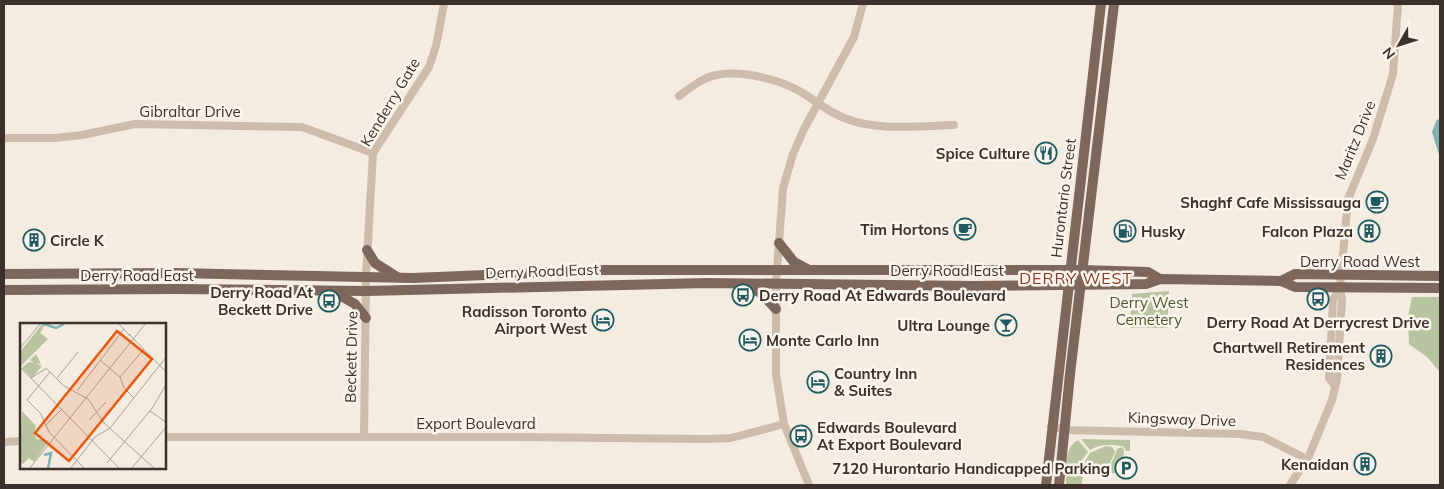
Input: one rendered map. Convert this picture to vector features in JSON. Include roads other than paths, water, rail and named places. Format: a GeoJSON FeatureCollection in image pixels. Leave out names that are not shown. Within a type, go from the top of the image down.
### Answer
{"type":"FeatureCollection","features":[{"type":"Feature","properties":{"kind":"main road","name":"Hurontario Street"},"geometry":{"type":"LineString","coordinates":[[1046,485],[1051,426],[1068,298],[1101,4]]}},
{"type":"Feature","properties":{"kind":"main road","name":"Hurontario Street"},"geometry":{"type":"LineString","coordinates":[[1059,485],[1082,270],[1114,4]]}},
{"type":"Feature","properties":{"kind":"main road"},"geometry":{"type":"LineString","coordinates":[[779,243],[794,262],[810,271]]}},
{"type":"Feature","properties":{"kind":"main road"},"geometry":{"type":"LineString","coordinates":[[367,250],[375,263],[398,277]]}},
{"type":"Feature","properties":{"kind":"main road","name":"Derry Road East"},"geometry":{"type":"LineString","coordinates":[[4,274],[175,273],[438,277],[605,270],[1070,270]]}},
{"type":"Feature","properties":{"kind":"main road","name":"Derry Road West"},"geometry":{"type":"LineString","coordinates":[[1070,270],[1148,272],[1160,279]]}},
{"type":"Feature","properties":{"kind":"main road"},"geometry":{"type":"LineString","coordinates":[[674,271],[674,283]]}},
{"type":"Feature","properties":{"kind":"main road"},"geometry":{"type":"LineString","coordinates":[[707,271],[707,283]]}},
{"type":"Feature","properties":{"kind":"main road","name":"Derry Road West"},"geometry":{"type":"LineString","coordinates":[[1281,281],[1295,274],[1440,276]]}},
{"type":"Feature","properties":{"kind":"main road"},"geometry":{"type":"LineString","coordinates":[[481,275],[481,288]]}},
{"type":"Feature","properties":{"kind":"main road"},"geometry":{"type":"LineString","coordinates":[[438,277],[439,290]]}},
{"type":"Feature","properties":{"kind":"main road","name":"Derry Road West"},"geometry":{"type":"LineString","coordinates":[[1081,284],[1146,284],[1160,279],[1281,281],[1295,288],[1440,288]]}},
{"type":"Feature","properties":{"kind":"main road","name":"Derry Road East"},"geometry":{"type":"LineString","coordinates":[[4,290],[366,291],[674,283],[1081,284]]}},
{"type":"Feature","properties":{"kind":"main road"},"geometry":{"type":"LineString","coordinates":[[746,283],[762,294],[776,310]]}},
{"type":"Feature","properties":{"kind":"main road"},"geometry":{"type":"LineString","coordinates":[[1018,285],[1039,290],[1056,290],[1068,298]]}},
{"type":"Feature","properties":{"kind":"main road"},"geometry":{"type":"LineString","coordinates":[[331,291],[355,304],[366,318]]}},
{"type":"Feature","properties":{"kind":"street","name":"Kenderry Gate"},"geometry":{"type":"LineString","coordinates":[[366,277],[373,152],[429,67],[436,46],[444,4]]}},
{"type":"Feature","properties":{"kind":"street"},"geometry":{"type":"LineString","coordinates":[[809,485],[784,424],[776,374],[776,270],[784,188],[793,154],[854,37],[863,4]]}},
{"type":"Feature","properties":{"kind":"street","name":"Maritz Drive"},"geometry":{"type":"LineString","coordinates":[[1307,459],[1332,400],[1334,385],[1329,378],[1333,300],[1340,287],[1348,199],[1376,131],[1393,74],[1398,4]]}},
{"type":"Feature","properties":{"kind":"street"},"geometry":{"type":"LineString","coordinates":[[679,96],[697,83],[716,75],[771,78],[786,84],[847,120],[883,126],[954,125]]}},
{"type":"Feature","properties":{"kind":"street","name":"Gibraltar Drive"},"geometry":{"type":"LineString","coordinates":[[4,138],[55,138],[96,133],[135,124],[302,127],[373,152]]}},
{"type":"Feature","properties":{"kind":"street","name":"Beckett Drive"},"geometry":{"type":"LineString","coordinates":[[364,437],[366,277]]}},
{"type":"Feature","properties":{"kind":"street","name":"Export Boulevard"},"geometry":{"type":"LineString","coordinates":[[166,437],[707,439],[731,438],[784,424]]}},
{"type":"Feature","properties":{"kind":"street","name":"Kingsway Drive"},"geometry":{"type":"LineString","coordinates":[[1051,426],[1065,430],[1240,434],[1263,437],[1307,459]]}},
{"type":"Feature","properties":{"kind":"street"},"geometry":{"type":"LineString","coordinates":[[4,442],[20,441]]}},
{"type":"Feature","properties":{"kind":"street"},"geometry":{"type":"LineString","coordinates":[[1290,485],[1307,459]]}},
{"type":"Feature","properties":{"kind":"water"},"geometry":{"type":"Polygon","coordinates":[[[1437,119],[1440,121],[1440,158],[1432,132],[1437,119]]]}},
{"type":"Feature","properties":{"kind":"place","name":"Spice Culture"},"geometry":{"type":"Point","coordinates":[1046,153]}},
{"type":"Feature","properties":{"kind":"place","name":"Shaghf Cafe Mississauga"},"geometry":{"type":"Point","coordinates":[1377,202]}},
{"type":"Feature","properties":{"kind":"place","name":"Tim Hortons"},"geometry":{"type":"Point","coordinates":[965,229]}},
{"type":"Feature","properties":{"kind":"place","name":"Husky"},"geometry":{"type":"Point","coordinates":[1125,231]}},
{"type":"Feature","properties":{"kind":"place","name":"Falcon Plaza"},"geometry":{"type":"Point","coordinates":[1369,231]}},
{"type":"Feature","properties":{"kind":"place","name":"Circle K"},"geometry":{"type":"Point","coordinates":[34,240]}},
{"type":"Feature","properties":{"kind":"place","name":"Derry Road At Edwards Boulevard"},"geometry":{"type":"Point","coordinates":[743,295]}},
{"type":"Feature","properties":{"kind":"place","name":"Derry Road At Derrycrest Drive"},"geometry":{"type":"Point","coordinates":[1318,299]}},
{"type":"Feature","properties":{"kind":"place","name":"Derry Road At Beckett Drive"},"geometry":{"type":"Point","coordinates":[329,301]}},
{"type":"Feature","properties":{"kind":"place","name":"Radisson Toronto Airport West"},"geometry":{"type":"Point","coordinates":[603,320]}},
{"type":"Feature","properties":{"kind":"place","name":"Ultra Lounge"},"geometry":{"type":"Point","coordinates":[1006,325]}},
{"type":"Feature","properties":{"kind":"place","name":"Monte Carlo Inn"},"geometry":{"type":"Point","coordinates":[750,340]}},
{"type":"Feature","properties":{"kind":"place","name":"Chartwell Retirement Residences"},"geometry":{"type":"Point","coordinates":[1381,356]}},
{"type":"Feature","properties":{"kind":"place","name":"Country Inn & Suites"},"geometry":{"type":"Point","coordinates":[818,382]}},
{"type":"Feature","properties":{"kind":"place","name":"Edwards Boulevard At Export Boulevard"},"geometry":{"type":"Point","coordinates":[801,436]}},
{"type":"Feature","properties":{"kind":"place","name":"Kenaidan"},"geometry":{"type":"Point","coordinates":[1365,464]}},
{"type":"Feature","properties":{"kind":"place","name":"7120 Hurontario Handicapped Parking"},"geometry":{"type":"Point","coordinates":[1126,468]}},
{"type":"Feature","properties":{"kind":"district","name":"DERRY WEST"},"geometry":{"type":"Point","coordinates":[1076,278]}},
{"type":"Feature","properties":{"kind":"park label","name":"Derry West Cemetery"},"geometry":{"type":"Point","coordinates":[1149,310]}}]}
